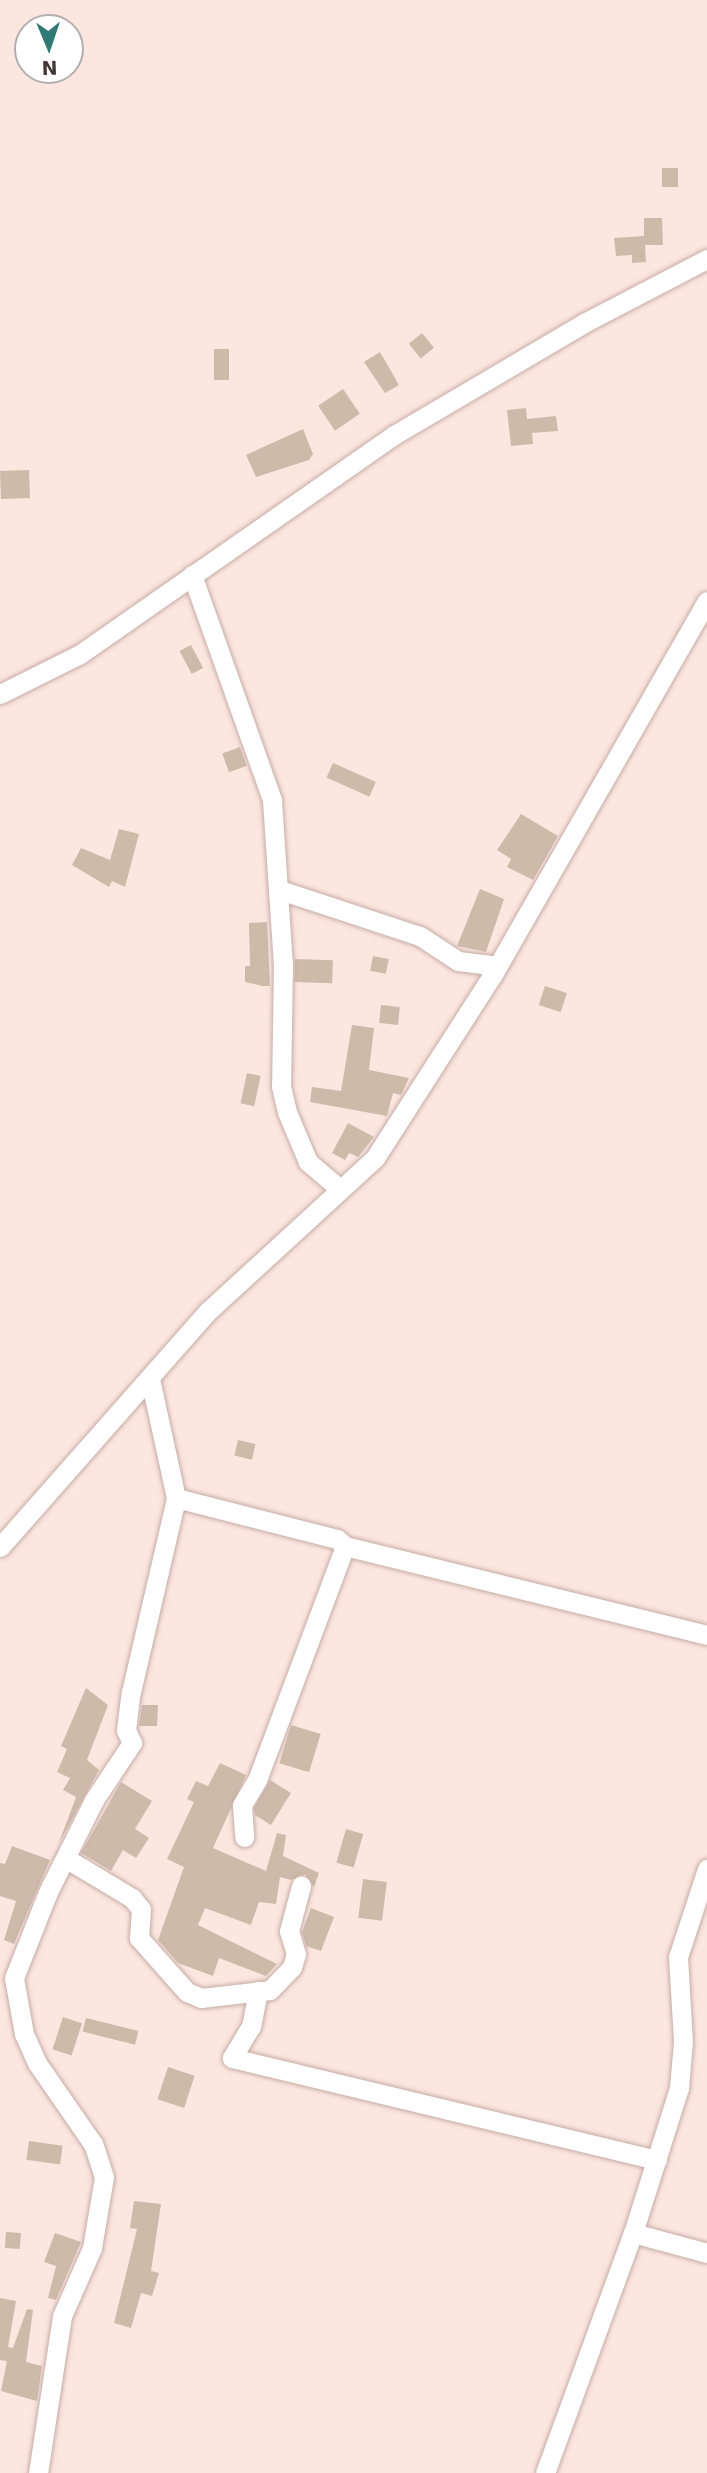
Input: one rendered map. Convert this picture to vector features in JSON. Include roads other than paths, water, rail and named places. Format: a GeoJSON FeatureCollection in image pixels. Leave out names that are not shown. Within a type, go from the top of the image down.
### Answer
{"type":"FeatureCollection","features":[{"type":"Feature","properties":{"kind":"street"},"geometry":{"type":"LineString","coordinates":[[0,694],[80,654],[394,435],[584,323],[707,259]]}},
{"type":"Feature","properties":{"kind":"street"},"geometry":{"type":"LineString","coordinates":[[192,575],[265,773],[280,890],[281,1086],[308,1162],[340,1189]]}},
{"type":"Feature","properties":{"kind":"street"},"geometry":{"type":"LineString","coordinates":[[0,1547],[207,1312],[375,1158],[497,966],[707,600]]}},
{"type":"Feature","properties":{"kind":"street"},"geometry":{"type":"LineString","coordinates":[[280,890],[420,936],[457,961],[497,966]]}},
{"type":"Feature","properties":{"kind":"street"},"geometry":{"type":"LineString","coordinates":[[38,2473],[62,2316],[92,2248],[104,2177],[93,2144],[37,2063],[17,2008],[14,1978],[94,1800],[132,1743],[126,1730],[131,1692],[176,1498],[150,1379]]}},
{"type":"Feature","properties":{"kind":"street"},"geometry":{"type":"LineString","coordinates":[[176,1498],[337,1539],[345,1546],[707,1635]]}},
{"type":"Feature","properties":{"kind":"street"},"geometry":{"type":"LineString","coordinates":[[244,1837],[242,1805],[257,1780],[345,1546]]}},
{"type":"Feature","properties":{"kind":"street"},"geometry":{"type":"LineString","coordinates":[[67,1859],[132,1898],[141,1909],[139,1938],[187,1992],[201,1997],[270,1990],[296,1959],[289,1931],[300,1886]]}},
{"type":"Feature","properties":{"kind":"street"},"geometry":{"type":"LineString","coordinates":[[545,2473],[633,2233],[682,2072],[678,1957],[707,1869]]}},
{"type":"Feature","properties":{"kind":"street"},"geometry":{"type":"LineString","coordinates":[[258,1991],[251,2026],[232,2058],[657,2160]]}},
{"type":"Feature","properties":{"kind":"street"},"geometry":{"type":"LineString","coordinates":[[633,2233],[707,2253]]}}]}
